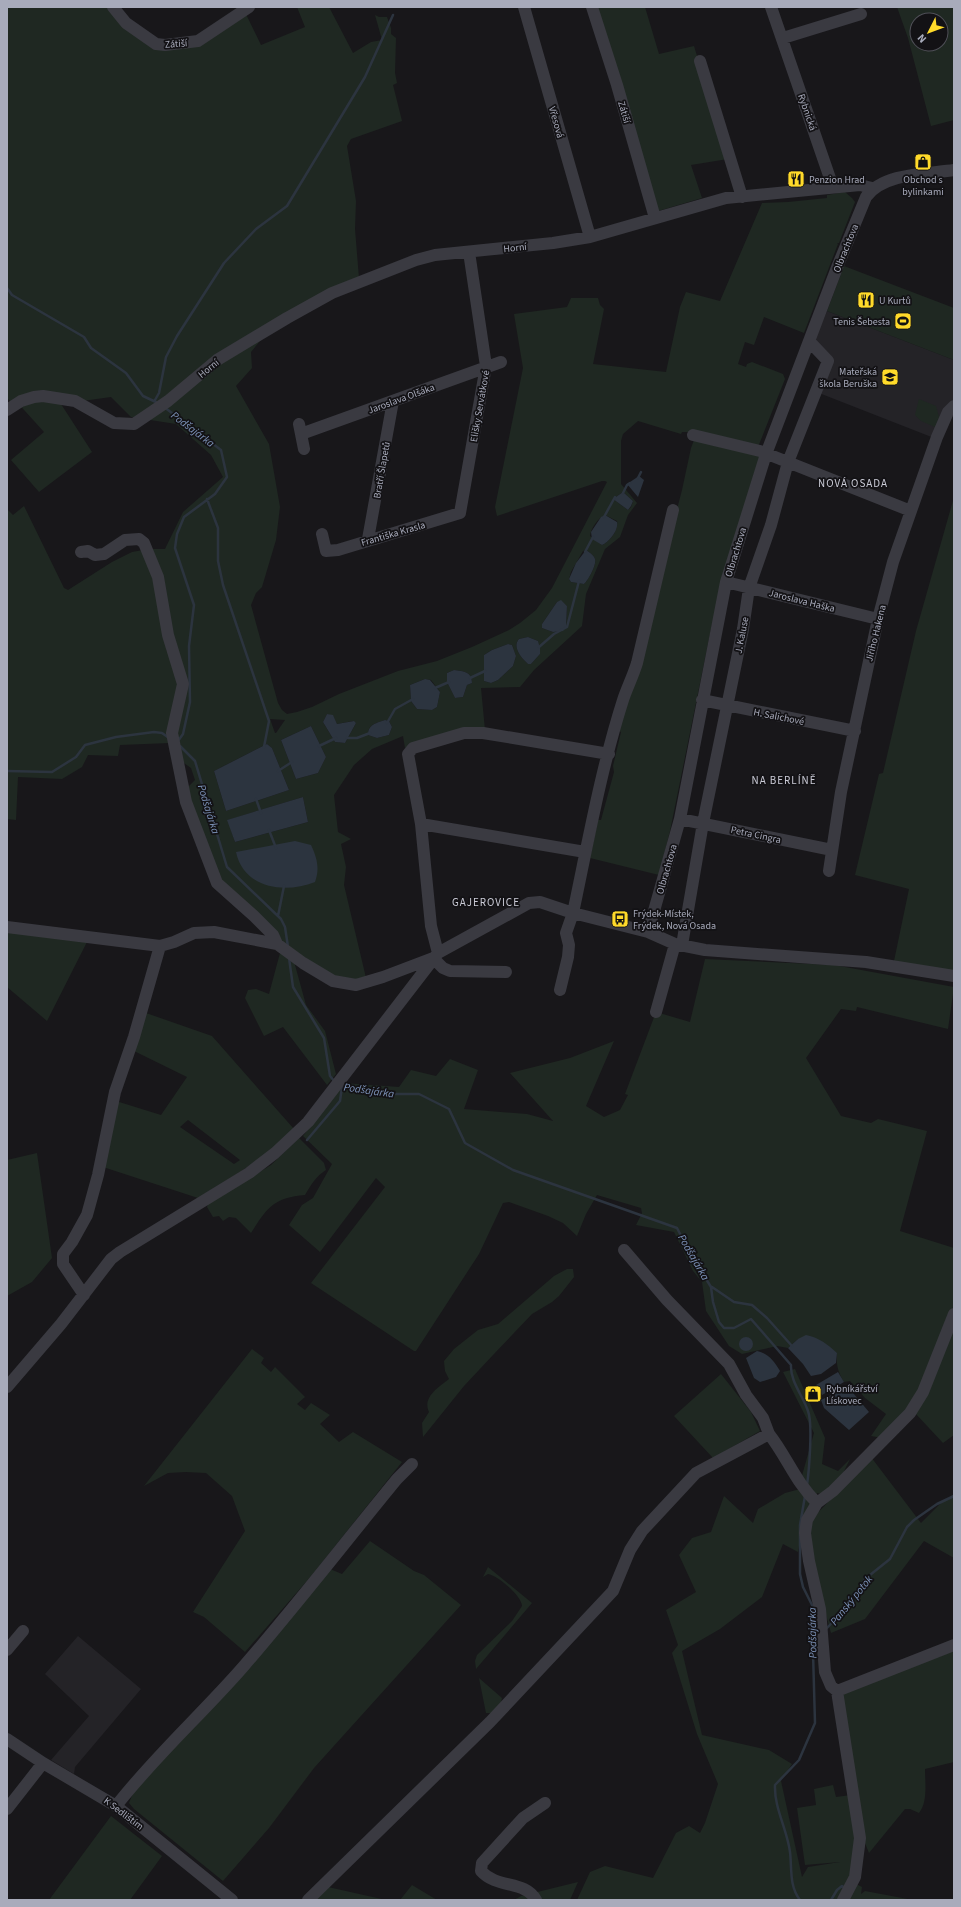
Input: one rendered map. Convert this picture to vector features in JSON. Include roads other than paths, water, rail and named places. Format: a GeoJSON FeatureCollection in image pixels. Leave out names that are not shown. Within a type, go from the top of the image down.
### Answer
{"type":"FeatureCollection","features":[{"type":"Feature","properties":{"kind":"street","name":"Zátiší"},"geometry":{"type":"LineString","coordinates":[[113,7],[126,22],[156,44],[164,45],[198,41],[244,8]]}},
{"type":"Feature","properties":{"kind":"street","name":"Vřesová"},"geometry":{"type":"LineString","coordinates":[[524,7],[590,237]]}},
{"type":"Feature","properties":{"kind":"street","name":"Zátiší"},"geometry":{"type":"LineString","coordinates":[[592,7],[617,85],[655,218]]}},
{"type":"Feature","properties":{"kind":"street","name":"Rybnická"},"geometry":{"type":"LineString","coordinates":[[771,7],[783,38],[833,187]]}},
{"type":"Feature","properties":{"kind":"street"},"geometry":{"type":"LineString","coordinates":[[783,38],[861,14]]}},
{"type":"Feature","properties":{"kind":"street"},"geometry":{"type":"LineString","coordinates":[[700,62],[742,197]]}},
{"type":"Feature","properties":{"kind":"street"},"geometry":{"type":"LineString","coordinates":[[872,188],[883,182],[903,177],[954,170]]}},
{"type":"Feature","properties":{"kind":"street","name":"Horní"},"geometry":{"type":"LineString","coordinates":[[7,410],[21,401],[43,396],[76,401],[114,423],[134,424],[168,401],[217,360],[332,293],[416,260],[435,255],[553,243],[590,237],[726,198],[860,185],[872,188]]}},
{"type":"Feature","properties":{"kind":"street","name":"Olbrachtova"},"geometry":{"type":"LineString","coordinates":[[648,932],[680,819],[726,582],[766,454],[863,203],[872,188]]}},
{"type":"Feature","properties":{"kind":"street","name":"Elišky Servátkové"},"geometry":{"type":"LineString","coordinates":[[460,513],[486,366],[469,252]]}},
{"type":"Feature","properties":{"kind":"street","name":"J. Kaluse"},"geometry":{"type":"LineString","coordinates":[[656,1012],[679,944],[743,629],[749,588],[771,525],[788,462],[828,361],[809,341]]}},
{"type":"Feature","properties":{"kind":"street","name":"Jaroslava Olšáka"},"geometry":{"type":"LineString","coordinates":[[304,449],[300,429],[393,402],[500,362]]}},
{"type":"Feature","properties":{"kind":"street","name":"Bratří Šlapetů"},"geometry":{"type":"LineString","coordinates":[[368,539],[393,402]]}},
{"type":"Feature","properties":{"kind":"street","name":"Jiřího Hakena"},"geometry":{"type":"LineString","coordinates":[[829,871],[841,792],[855,731],[865,674],[893,562],[937,437],[948,412],[954,406]]}},
{"type":"Feature","properties":{"kind":"street"},"geometry":{"type":"LineString","coordinates":[[693,435],[760,450],[766,454],[911,511]]}},
{"type":"Feature","properties":{"kind":"street"},"geometry":{"type":"LineString","coordinates":[[560,990],[569,945],[566,932],[573,913],[585,852],[624,699],[632,682],[637,663],[674,510]]}},
{"type":"Feature","properties":{"kind":"street","name":"Františka Krasla"},"geometry":{"type":"LineString","coordinates":[[322,534],[326,551],[338,550],[368,539],[460,513]]}},
{"type":"Feature","properties":{"kind":"street"},"geometry":{"type":"LineString","coordinates":[[81,552],[88,551],[95,555],[104,554],[125,540],[139,539],[144,543],[158,577],[168,635],[183,684],[172,733],[186,802],[217,883],[273,935],[277,944]]}},
{"type":"Feature","properties":{"kind":"street","name":"Jaroslava Haška"},"geometry":{"type":"LineString","coordinates":[[726,582],[878,619]]}},
{"type":"Feature","properties":{"kind":"street","name":"H. Salichové"},"geometry":{"type":"LineString","coordinates":[[702,700],[855,731]]}},
{"type":"Feature","properties":{"kind":"street"},"geometry":{"type":"LineString","coordinates":[[506,972],[450,971],[443,968],[436,956],[431,926],[421,824],[408,754],[413,748],[464,733],[482,732],[609,754]]}},
{"type":"Feature","properties":{"kind":"street","name":"Petra Cingra"},"geometry":{"type":"LineString","coordinates":[[680,819],[832,850]]}},
{"type":"Feature","properties":{"kind":"street"},"geometry":{"type":"LineString","coordinates":[[421,824],[585,852]]}},
{"type":"Feature","properties":{"kind":"street"},"geometry":{"type":"LineString","coordinates":[[7,927],[160,946],[174,942],[194,933],[214,932],[277,944],[303,963],[333,981],[356,985],[383,977],[436,956],[529,903],[540,902],[573,913],[648,932],[679,944],[705,950],[866,962],[954,976]]}},
{"type":"Feature","properties":{"kind":"street"},"geometry":{"type":"LineString","coordinates":[[84,1295],[63,1264],[63,1254],[72,1242],[87,1215],[98,1175],[115,1092],[134,1037],[160,946]]}},
{"type":"Feature","properties":{"kind":"street"},"geometry":{"type":"LineString","coordinates":[[7,1387],[84,1295],[104,1267],[120,1252],[222,1190],[269,1158],[304,1126],[436,956]]}},
{"type":"Feature","properties":{"kind":"street"},"geometry":{"type":"LineString","coordinates":[[624,1250],[667,1300],[729,1364],[746,1395],[763,1418],[769,1434],[781,1449],[805,1491],[817,1502]]}},
{"type":"Feature","properties":{"kind":"street"},"geometry":{"type":"LineString","coordinates":[[846,1894],[855,1877],[860,1838],[837,1691],[831,1686],[825,1672],[820,1609],[808,1560],[805,1533],[807,1520],[817,1502],[833,1491],[910,1413],[924,1392],[954,1314]]}},
{"type":"Feature","properties":{"kind":"street"},"geometry":{"type":"LineString","coordinates":[[308,1900],[490,1722],[613,1591],[630,1550],[642,1531],[696,1473],[769,1434]]}},
{"type":"Feature","properties":{"kind":"street"},"geometry":{"type":"LineString","coordinates":[[116,1806],[173,1740],[243,1667],[397,1479],[412,1464]]}},
{"type":"Feature","properties":{"kind":"street"},"geometry":{"type":"LineString","coordinates":[[7,1650],[23,1631]]}},
{"type":"Feature","properties":{"kind":"street"},"geometry":{"type":"LineString","coordinates":[[837,1691],[954,1645]]}},
{"type":"Feature","properties":{"kind":"street","name":"K Sedlištím"},"geometry":{"type":"LineString","coordinates":[[7,1739],[43,1763],[116,1806],[232,1900]]}},
{"type":"Feature","properties":{"kind":"street"},"geometry":{"type":"LineString","coordinates":[[7,1809],[43,1763]]}},
{"type":"Feature","properties":{"kind":"street"},"geometry":{"type":"LineString","coordinates":[[536,1900],[533,1894],[527,1889],[492,1880],[481,1871],[482,1863],[523,1818],[545,1803]]}},
{"type":"Feature","properties":{"kind":"water"},"geometry":{"type":"Polygon","coordinates":[[[639,476],[644,480],[638,497],[627,484],[639,476]]]}},
{"type":"Feature","properties":{"kind":"water"},"geometry":{"type":"Polygon","coordinates":[[[623,492],[633,501],[628,510],[613,499],[623,492]]]}},
{"type":"Feature","properties":{"kind":"water"},"geometry":{"type":"Polygon","coordinates":[[[605,515],[617,522],[617,525],[613,535],[602,545],[592,539],[591,532],[601,517],[605,515]]]}},
{"type":"Feature","properties":{"kind":"water"},"geometry":{"type":"Polygon","coordinates":[[[586,550],[593,555],[595,559],[595,565],[592,572],[584,584],[571,582],[569,579],[576,563],[586,550]]]}},
{"type":"Feature","properties":{"kind":"water"},"geometry":{"type":"Polygon","coordinates":[[[561,600],[567,606],[566,627],[563,631],[553,632],[542,628],[542,624],[557,602],[561,600]]]}},
{"type":"Feature","properties":{"kind":"water"},"geometry":{"type":"Polygon","coordinates":[[[528,637],[538,641],[540,648],[540,654],[531,664],[528,664],[523,659],[518,652],[516,645],[519,639],[528,637]]]}},
{"type":"Feature","properties":{"kind":"water"},"geometry":{"type":"Polygon","coordinates":[[[508,644],[512,645],[516,656],[513,666],[498,680],[491,683],[484,681],[484,655],[492,650],[508,644]]]}},
{"type":"Feature","properties":{"kind":"water"},"geometry":{"type":"Polygon","coordinates":[[[454,670],[469,674],[472,679],[472,683],[467,685],[463,697],[455,698],[447,682],[447,673],[454,670]]]}},
{"type":"Feature","properties":{"kind":"water"},"geometry":{"type":"Polygon","coordinates":[[[425,679],[430,680],[440,692],[437,707],[432,710],[417,709],[411,701],[410,685],[425,679]]]}},
{"type":"Feature","properties":{"kind":"water"},"geometry":{"type":"Polygon","coordinates":[[[327,714],[333,715],[337,724],[354,721],[356,723],[345,743],[335,742],[323,722],[327,714]]]}},
{"type":"Feature","properties":{"kind":"water"},"geometry":{"type":"Polygon","coordinates":[[[385,720],[389,721],[392,727],[389,735],[377,738],[368,735],[368,731],[371,726],[385,720]]]}},
{"type":"Feature","properties":{"kind":"water"},"geometry":{"type":"Polygon","coordinates":[[[311,726],[326,757],[318,773],[296,779],[281,740],[311,726]]]}},
{"type":"Feature","properties":{"kind":"water"},"geometry":{"type":"Polygon","coordinates":[[[267,744],[272,748],[289,790],[226,811],[214,771],[267,744]]]}},
{"type":"Feature","properties":{"kind":"water"},"geometry":{"type":"Polygon","coordinates":[[[303,797],[308,822],[235,842],[227,820],[303,797]]]}},
{"type":"Feature","properties":{"kind":"water"},"geometry":{"type":"Polygon","coordinates":[[[295,841],[311,845],[317,863],[317,877],[315,882],[303,886],[279,888],[257,881],[248,874],[240,864],[236,852],[295,841]]]}},
{"type":"Feature","properties":{"kind":"water"},"geometry":{"type":"Polygon","coordinates":[[[806,1335],[823,1342],[837,1353],[836,1363],[821,1374],[811,1376],[803,1364],[788,1348],[798,1339],[806,1335]]]}},
{"type":"Feature","properties":{"kind":"water"},"geometry":{"type":"Polygon","coordinates":[[[746,1337],[751,1339],[753,1344],[751,1349],[746,1351],[741,1349],[739,1344],[741,1339],[746,1337]]]}},
{"type":"Feature","properties":{"kind":"water"},"geometry":{"type":"Polygon","coordinates":[[[757,1351],[771,1358],[776,1364],[780,1371],[776,1377],[760,1382],[754,1378],[746,1358],[757,1351]]]}},
{"type":"Feature","properties":{"kind":"water"},"geometry":{"type":"Polygon","coordinates":[[[838,1372],[844,1382],[822,1395],[816,1385],[838,1372]]]}},
{"type":"Feature","properties":{"kind":"water"},"geometry":{"type":"Polygon","coordinates":[[[848,1387],[869,1412],[849,1430],[824,1408],[821,1400],[848,1387]]]}},
{"type":"Feature","properties":{"kind":"waterway"},"geometry":{"type":"LineString","coordinates":[[155,400],[159,393],[166,357],[177,336],[224,263],[256,229],[287,206],[365,77],[393,15]]}},
{"type":"Feature","properties":{"kind":"waterway","name":"Podšajárka"},"geometry":{"type":"LineString","coordinates":[[7,288],[12,295],[84,337],[91,348],[126,373],[143,396],[158,403]]}},
{"type":"Feature","properties":{"kind":"waterway","name":"Podšajárka"},"geometry":{"type":"LineString","coordinates":[[164,407],[221,450],[227,477],[215,494],[184,517],[177,534],[175,548],[194,605],[189,646],[190,702],[183,734],[178,741]]}},
{"type":"Feature","properties":{"kind":"waterway"},"geometry":{"type":"LineString","coordinates":[[638,478],[641,472]]}},
{"type":"Feature","properties":{"kind":"waterway"},"geometry":{"type":"LineString","coordinates":[[623,493],[627,485],[630,483]]}},
{"type":"Feature","properties":{"kind":"waterway"},"geometry":{"type":"LineString","coordinates":[[604,517],[615,497]]}},
{"type":"Feature","properties":{"kind":"waterway"},"geometry":{"type":"LineString","coordinates":[[207,499],[218,528],[218,561],[223,585],[269,721],[264,747]]}},
{"type":"Feature","properties":{"kind":"waterway"},"geometry":{"type":"LineString","coordinates":[[585,552],[593,537]]}},
{"type":"Feature","properties":{"kind":"waterway"},"geometry":{"type":"LineString","coordinates":[[539,647],[554,634],[567,627],[579,581]]}},
{"type":"Feature","properties":{"kind":"waterway"},"geometry":{"type":"LineString","coordinates":[[470,678],[485,671]]}},
{"type":"Feature","properties":{"kind":"waterway"},"geometry":{"type":"LineString","coordinates":[[435,688],[449,682]]}},
{"type":"Feature","properties":{"kind":"waterway"},"geometry":{"type":"LineString","coordinates":[[387,723],[395,709],[413,699]]}},
{"type":"Feature","properties":{"kind":"waterway"},"geometry":{"type":"LineString","coordinates":[[7,771],[52,772],[76,757],[85,745],[116,737],[154,732],[162,733],[169,738]]}},
{"type":"Feature","properties":{"kind":"waterway"},"geometry":{"type":"LineString","coordinates":[[347,738],[357,738],[370,733]]}},
{"type":"Feature","properties":{"kind":"waterway"},"geometry":{"type":"LineString","coordinates":[[319,746],[336,738]]}},
{"type":"Feature","properties":{"kind":"waterway","name":"Podšajárka"},"geometry":{"type":"LineString","coordinates":[[180,746],[195,761],[227,867],[281,919],[285,927],[288,947]]}},
{"type":"Feature","properties":{"kind":"waterway"},"geometry":{"type":"LineString","coordinates":[[278,771],[292,762]]}},
{"type":"Feature","properties":{"kind":"waterway"},"geometry":{"type":"LineString","coordinates":[[256,799],[261,813]]}},
{"type":"Feature","properties":{"kind":"waterway"},"geometry":{"type":"LineString","coordinates":[[269,830],[276,848]]}},
{"type":"Feature","properties":{"kind":"waterway"},"geometry":{"type":"LineString","coordinates":[[278,916],[284,886]]}},
{"type":"Feature","properties":{"kind":"waterway","name":"Podšajárka"},"geometry":{"type":"LineString","coordinates":[[289,958],[293,987],[324,1038],[330,1076],[335,1082]]}},
{"type":"Feature","properties":{"kind":"waterway","name":"Podšajárka"},"geometry":{"type":"LineString","coordinates":[[340,1086],[352,1086],[381,1094],[419,1094],[449,1109],[465,1143],[513,1170],[677,1228],[690,1253],[711,1287],[713,1302],[719,1322],[724,1328],[734,1328],[751,1319],[791,1365],[793,1377],[806,1405],[809,1417],[810,1448],[807,1485]]}},
{"type":"Feature","properties":{"kind":"waterway"},"geometry":{"type":"LineString","coordinates":[[307,1140],[340,1101],[342,1087]]}},
{"type":"Feature","properties":{"kind":"waterway"},"geometry":{"type":"LineString","coordinates":[[712,1287],[734,1302],[752,1305],[767,1318],[792,1346]]}},
{"type":"Feature","properties":{"kind":"waterway","name":"Podšajárka"},"geometry":{"type":"LineString","coordinates":[[800,1900],[794,1889],[790,1852],[776,1802],[775,1785],[799,1760],[815,1723],[811,1634],[813,1607],[803,1587],[800,1574],[800,1525],[805,1496]]}},
{"type":"Feature","properties":{"kind":"waterway","name":"Panský potok"},"geometry":{"type":"LineString","coordinates":[[826,1629],[845,1609],[865,1579],[890,1559],[907,1527],[914,1520],[937,1504],[954,1496]]}},
{"type":"Feature","properties":{"kind":"waterway","name":"Podšajárka"},"geometry":{"type":"LineString","coordinates":[[831,1900],[837,1890],[842,1886],[845,1888]]}},
{"type":"Feature","properties":{"kind":"place","name":"Obchod s bylinkami"},"geometry":{"type":"Point","coordinates":[923,162]}},
{"type":"Feature","properties":{"kind":"place","name":"Penzion Hrad"},"geometry":{"type":"Point","coordinates":[796,179]}},
{"type":"Feature","properties":{"kind":"place","name":"U Kurtů"},"geometry":{"type":"Point","coordinates":[866,300]}},
{"type":"Feature","properties":{"kind":"place","name":"Tenis Šebesta"},"geometry":{"type":"Point","coordinates":[903,321]}},
{"type":"Feature","properties":{"kind":"place","name":"Mateřská škola Beruška"},"geometry":{"type":"Point","coordinates":[890,377]}},
{"type":"Feature","properties":{"kind":"place","name":"Frýdek-Místek, Frýdek, Nová Osada"},"geometry":{"type":"Point","coordinates":[620,919]}},
{"type":"Feature","properties":{"kind":"place","name":"Rybníkářství Lískovec"},"geometry":{"type":"Point","coordinates":[813,1394]}},
{"type":"Feature","properties":{"kind":"district","name":"NOVÁ OSADA"},"geometry":{"type":"Point","coordinates":[853,483]}},
{"type":"Feature","properties":{"kind":"district","name":"NA BERLÍNĚ"},"geometry":{"type":"Point","coordinates":[784,780]}},
{"type":"Feature","properties":{"kind":"district","name":"GAJEROVICE"},"geometry":{"type":"Point","coordinates":[486,902]}}]}
